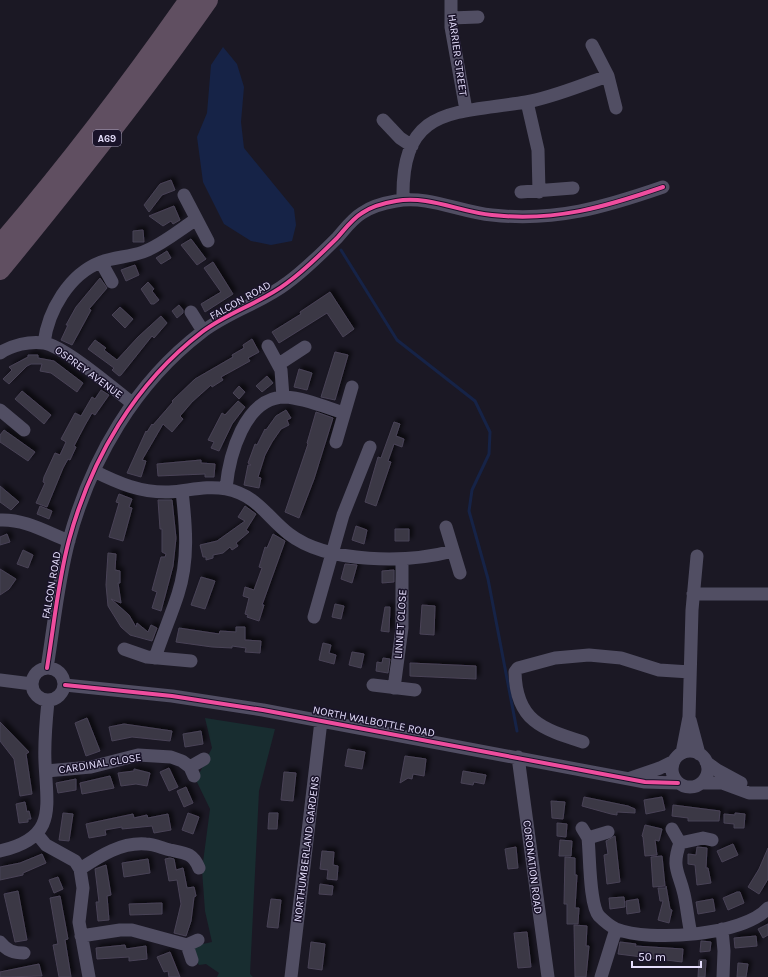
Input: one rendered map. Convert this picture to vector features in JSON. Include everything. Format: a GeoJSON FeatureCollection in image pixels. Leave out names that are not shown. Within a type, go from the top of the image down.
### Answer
{"type":"FeatureCollection","features":[{"type":"Feature","properties":{"kind":"highway","name":"A69"},"geometry":{"type":"LineString","coordinates":[[0,245],[128,84],[189,0]]}},
{"type":"Feature","properties":{"kind":"highway","name":"A69"},"geometry":{"type":"LineString","coordinates":[[0,270],[98,149],[145,88],[208,0]]}},
{"type":"Feature","properties":{"kind":"street","name":"HARRIER STREET"},"geometry":{"type":"LineString","coordinates":[[452,0],[451,18],[466,110]]}},
{"type":"Feature","properties":{"kind":"street"},"geometry":{"type":"LineString","coordinates":[[451,18],[478,17]]}},
{"type":"Feature","properties":{"kind":"street"},"geometry":{"type":"LineString","coordinates":[[592,44],[608,76],[616,108]]}},
{"type":"Feature","properties":{"kind":"street","name":"HARRIER STREET"},"geometry":{"type":"LineString","coordinates":[[403,200],[404,166],[412,146],[423,130],[430,124],[447,115],[466,110],[527,102],[608,76]]}},
{"type":"Feature","properties":{"kind":"street"},"geometry":{"type":"LineString","coordinates":[[527,102],[538,150],[539,192]]}},
{"type":"Feature","properties":{"kind":"street"},"geometry":{"type":"LineString","coordinates":[[384,120],[400,138],[412,146]]}},
{"type":"Feature","properties":{"kind":"street","name":"FALCON ROAD"},"geometry":{"type":"LineString","coordinates":[[47,668],[68,541],[82,498],[94,471],[132,403],[166,363],[203,331],[275,292],[297,276],[356,217],[378,205],[403,200],[421,200],[493,215],[542,217],[588,211],[663,187]]}},
{"type":"Feature","properties":{"kind":"street"},"geometry":{"type":"LineString","coordinates":[[521,192],[539,192],[573,188]]}},
{"type":"Feature","properties":{"kind":"street"},"geometry":{"type":"LineString","coordinates":[[184,196],[195,220],[208,241]]}},
{"type":"Feature","properties":{"kind":"street"},"geometry":{"type":"LineString","coordinates":[[44,343],[49,318],[55,305],[84,272],[101,262],[147,250],[195,220]]}},
{"type":"Feature","properties":{"kind":"street"},"geometry":{"type":"LineString","coordinates":[[101,262],[112,282]]}},
{"type":"Feature","properties":{"kind":"street"},"geometry":{"type":"LineString","coordinates":[[192,312],[203,331]]}},
{"type":"Feature","properties":{"kind":"street","name":"OSPREY AVENUE"},"geometry":{"type":"LineString","coordinates":[[0,353],[22,344],[44,343],[68,355],[132,403]]}},
{"type":"Feature","properties":{"kind":"street"},"geometry":{"type":"LineString","coordinates":[[268,346],[279,364],[282,377],[283,397]]}},
{"type":"Feature","properties":{"kind":"street"},"geometry":{"type":"LineString","coordinates":[[279,364],[305,347]]}},
{"type":"Feature","properties":{"kind":"street"},"geometry":{"type":"LineString","coordinates":[[336,442],[352,387]]}},
{"type":"Feature","properties":{"kind":"street"},"geometry":{"type":"LineString","coordinates":[[226,488],[229,464],[243,427],[261,405],[283,397],[301,400],[344,413]]}},
{"type":"Feature","properties":{"kind":"street"},"geometry":{"type":"LineString","coordinates":[[2,414],[24,430]]}},
{"type":"Feature","properties":{"kind":"street"},"geometry":{"type":"LineString","coordinates":[[314,617],[332,552],[351,494],[370,447]]}},
{"type":"Feature","properties":{"kind":"street"},"geometry":{"type":"LineString","coordinates":[[94,471],[135,489],[158,492],[205,488],[226,488],[253,500],[265,509],[282,528],[298,541],[332,552],[352,556],[402,559],[439,555],[454,551]]}},
{"type":"Feature","properties":{"kind":"street"},"geometry":{"type":"LineString","coordinates":[[155,658],[179,594],[185,564],[186,532],[182,491]]}},
{"type":"Feature","properties":{"kind":"street"},"geometry":{"type":"LineString","coordinates":[[0,520],[27,524],[68,541]]}},
{"type":"Feature","properties":{"kind":"street"},"geometry":{"type":"LineString","coordinates":[[446,527],[460,573]]}},
{"type":"Feature","properties":{"kind":"street"},"geometry":{"type":"LineString","coordinates":[[678,783],[672,772],[678,757],[689,717],[693,594],[697,556]]}},
{"type":"Feature","properties":{"kind":"street","name":"LINNET CLOSE"},"geometry":{"type":"LineString","coordinates":[[394,688],[402,628],[402,559]]}},
{"type":"Feature","properties":{"kind":"street"},"geometry":{"type":"LineString","coordinates":[[693,594],[768,594]]}},
{"type":"Feature","properties":{"kind":"street"},"geometry":{"type":"LineString","coordinates":[[124,649],[138,655],[191,661]]}},
{"type":"Feature","properties":{"kind":"street"},"geometry":{"type":"LineString","coordinates":[[583,742],[548,730],[534,722],[523,707],[517,691],[515,672],[518,668],[555,658],[589,655],[621,658],[659,670],[690,672]]}},
{"type":"Feature","properties":{"kind":"street"},"geometry":{"type":"LineString","coordinates":[[47,668],[57,670],[61,674],[65,685],[60,696],[48,700],[37,696],[32,684],[36,674],[47,668]]}},
{"type":"Feature","properties":{"kind":"street"},"geometry":{"type":"LineString","coordinates":[[0,680],[32,684]]}},
{"type":"Feature","properties":{"kind":"street","name":"NORTH WALBOTTLE ROAD"},"geometry":{"type":"LineString","coordinates":[[65,685],[172,696],[263,710],[631,778],[645,782],[678,783],[690,787],[701,783],[722,783],[749,793],[768,793]]}},
{"type":"Feature","properties":{"kind":"street"},"geometry":{"type":"LineString","coordinates":[[373,685],[415,690]]}},
{"type":"Feature","properties":{"kind":"street"},"geometry":{"type":"LineString","coordinates":[[0,851],[19,846],[37,834],[46,812],[48,797],[45,740],[48,700]]}},
{"type":"Feature","properties":{"kind":"street"},"geometry":{"type":"LineString","coordinates":[[689,717],[708,774],[701,783]]}},
{"type":"Feature","properties":{"kind":"street","name":"NORTHUMBERLAND GARDENS"},"geometry":{"type":"LineString","coordinates":[[291,977],[321,720]]}},
{"type":"Feature","properties":{"kind":"street","name":"NORTH WALBOTTLE ROAD"},"geometry":{"type":"LineString","coordinates":[[631,778],[660,768],[688,751],[703,758],[717,770],[750,787],[753,792]]}},
{"type":"Feature","properties":{"kind":"street","name":"CARDINAL CLOSE"},"geometry":{"type":"LineString","coordinates":[[46,771],[91,766],[138,755],[171,757],[182,761],[192,771],[204,759]]}},
{"type":"Feature","properties":{"kind":"street","name":"CORONATION ROAD"},"geometry":{"type":"LineString","coordinates":[[518,757],[548,977]]}},
{"type":"Feature","properties":{"kind":"street"},"geometry":{"type":"LineString","coordinates":[[672,829],[680,843],[676,865],[679,880],[684,892],[691,934]]}},
{"type":"Feature","properties":{"kind":"street"},"geometry":{"type":"LineString","coordinates":[[608,832],[585,833],[593,902],[598,915],[616,929],[641,934],[670,936],[691,934],[722,929],[746,922],[762,914],[768,908]]}},
{"type":"Feature","properties":{"kind":"street"},"geometry":{"type":"LineString","coordinates":[[37,834],[46,845],[75,862],[80,869],[83,888],[80,908],[82,936],[89,977]]}},
{"type":"Feature","properties":{"kind":"street"},"geometry":{"type":"LineString","coordinates":[[680,843],[703,838],[712,840]]}},
{"type":"Feature","properties":{"kind":"street"},"geometry":{"type":"LineString","coordinates":[[80,869],[106,853],[122,846],[135,844],[146,844],[185,852],[197,852],[199,868]]}},
{"type":"Feature","properties":{"kind":"street"},"geometry":{"type":"LineString","coordinates":[[601,977],[616,929]]}},
{"type":"Feature","properties":{"kind":"street"},"geometry":{"type":"LineString","coordinates":[[722,929],[724,951],[723,977]]}},
{"type":"Feature","properties":{"kind":"street"},"geometry":{"type":"LineString","coordinates":[[82,936],[120,930],[132,930],[192,942],[192,960]]}},
{"type":"Feature","properties":{"kind":"street"},"geometry":{"type":"LineString","coordinates":[[0,942],[6,949],[24,953]]}},
{"type":"Feature","properties":{"kind":"green space"},"geometry":{"type":"Polygon","coordinates":[[[205,718],[275,729],[259,791],[250,974],[253,977],[217,977],[219,973],[206,964],[199,965],[191,951],[198,941],[203,944],[212,942],[205,911],[202,870],[210,809],[196,780],[212,748],[205,718]]]}},
{"type":"Feature","properties":{"kind":"water"},"geometry":{"type":"Polygon","coordinates":[[[223,47],[237,64],[244,87],[241,122],[244,148],[294,209],[296,225],[292,241],[271,245],[251,241],[224,224],[203,182],[197,137],[207,113],[211,65],[223,47]]]}},
{"type":"Feature","properties":{"kind":"building"},"geometry":{"type":"Polygon","coordinates":[[[171,180],[175,190],[162,195],[149,212],[144,205],[160,184],[171,180]]]}},
{"type":"Feature","properties":{"kind":"building"},"geometry":{"type":"Polygon","coordinates":[[[174,206],[180,220],[173,224],[171,221],[163,226],[149,216],[174,206]]]}},
{"type":"Feature","properties":{"kind":"building"},"geometry":{"type":"Polygon","coordinates":[[[143,230],[144,242],[133,242],[133,231],[143,230]]]}},
{"type":"Feature","properties":{"kind":"building"},"geometry":{"type":"Polygon","coordinates":[[[191,239],[206,259],[197,265],[181,245],[191,239]]]}},
{"type":"Feature","properties":{"kind":"building"},"geometry":{"type":"Polygon","coordinates":[[[167,251],[171,258],[161,264],[156,258],[167,251]]]}},
{"type":"Feature","properties":{"kind":"building"},"geometry":{"type":"Polygon","coordinates":[[[213,262],[233,294],[205,312],[201,304],[221,292],[204,268],[213,262]]]}},
{"type":"Feature","properties":{"kind":"building"},"geometry":{"type":"Polygon","coordinates":[[[135,265],[139,275],[126,281],[121,270],[135,265]]]}},
{"type":"Feature","properties":{"kind":"building"},"geometry":{"type":"Polygon","coordinates":[[[100,278],[107,288],[89,309],[91,310],[72,345],[61,340],[68,325],[66,325],[76,307],[100,278]]]}},
{"type":"Feature","properties":{"kind":"building"},"geometry":{"type":"Polygon","coordinates":[[[148,282],[154,289],[152,291],[159,300],[154,304],[151,304],[141,289],[148,282]]]}},
{"type":"Feature","properties":{"kind":"building"},"geometry":{"type":"Polygon","coordinates":[[[330,292],[354,329],[343,337],[327,313],[279,343],[272,332],[301,314],[300,312],[330,292]]]}},
{"type":"Feature","properties":{"kind":"building"},"geometry":{"type":"Polygon","coordinates":[[[179,305],[183,310],[183,313],[177,318],[172,311],[179,305]]]}},
{"type":"Feature","properties":{"kind":"building"},"geometry":{"type":"Polygon","coordinates":[[[120,307],[133,319],[125,328],[112,315],[120,307]]]}},
{"type":"Feature","properties":{"kind":"building"},"geometry":{"type":"Polygon","coordinates":[[[161,316],[167,323],[154,338],[152,336],[119,376],[112,370],[114,368],[88,349],[95,340],[106,348],[104,350],[117,360],[138,337],[161,316]]]}},
{"type":"Feature","properties":{"kind":"building"},"geometry":{"type":"Polygon","coordinates":[[[252,339],[259,352],[248,358],[250,361],[221,377],[223,380],[212,387],[211,385],[192,402],[180,416],[183,419],[172,432],[163,424],[142,460],[146,461],[141,477],[127,473],[146,431],[147,432],[152,424],[153,425],[173,402],[172,401],[195,379],[233,357],[232,355],[244,348],[243,345],[252,339]]]}},
{"type":"Feature","properties":{"kind":"building"},"geometry":{"type":"Polygon","coordinates":[[[335,352],[348,355],[335,400],[321,397],[335,352]]]}},
{"type":"Feature","properties":{"kind":"building"},"geometry":{"type":"Polygon","coordinates":[[[28,355],[38,355],[38,358],[54,361],[83,383],[77,392],[51,373],[40,371],[42,364],[31,364],[27,366],[9,384],[3,379],[12,370],[9,367],[28,357],[28,355]]]}},
{"type":"Feature","properties":{"kind":"building"},"geometry":{"type":"Polygon","coordinates":[[[299,369],[312,373],[307,390],[294,387],[299,369]]]}},
{"type":"Feature","properties":{"kind":"building"},"geometry":{"type":"Polygon","coordinates":[[[267,376],[273,383],[262,392],[256,386],[267,376]]]}},
{"type":"Feature","properties":{"kind":"building"},"geometry":{"type":"Polygon","coordinates":[[[239,386],[245,392],[239,399],[233,393],[239,386]]]}},
{"type":"Feature","properties":{"kind":"building"},"geometry":{"type":"Polygon","coordinates":[[[101,390],[109,395],[95,415],[92,413],[85,425],[74,446],[76,447],[70,460],[68,459],[63,468],[47,507],[36,503],[45,483],[43,482],[44,477],[55,453],[60,455],[66,442],[61,439],[75,413],[81,416],[92,397],[95,399],[101,390]]]}},
{"type":"Feature","properties":{"kind":"building"},"geometry":{"type":"Polygon","coordinates":[[[22,391],[51,415],[44,424],[15,399],[22,391]]]}},
{"type":"Feature","properties":{"kind":"building"},"geometry":{"type":"Polygon","coordinates":[[[238,401],[245,407],[232,424],[219,451],[211,448],[214,442],[208,440],[222,413],[225,415],[238,401]]]}},
{"type":"Feature","properties":{"kind":"building"},"geometry":{"type":"Polygon","coordinates":[[[286,410],[291,418],[287,420],[289,425],[281,429],[265,455],[258,477],[261,478],[259,488],[244,485],[248,465],[251,465],[248,463],[255,444],[257,445],[265,429],[266,430],[276,416],[286,410]]]}},
{"type":"Feature","properties":{"kind":"building"},"geometry":{"type":"Polygon","coordinates":[[[316,412],[333,418],[314,479],[299,518],[285,512],[308,444],[307,443],[316,412]]]}},
{"type":"Feature","properties":{"kind":"building"},"geometry":{"type":"Polygon","coordinates":[[[394,422],[400,424],[396,436],[404,439],[402,447],[394,444],[388,461],[391,462],[376,506],[365,502],[378,457],[381,458],[394,422]]]}},
{"type":"Feature","properties":{"kind":"building"},"geometry":{"type":"Polygon","coordinates":[[[4,430],[35,452],[28,461],[0,442],[0,435],[4,430]]]}},
{"type":"Feature","properties":{"kind":"building"},"geometry":{"type":"Polygon","coordinates":[[[201,460],[201,463],[215,464],[214,477],[205,477],[205,474],[158,476],[157,464],[201,460]]]}},
{"type":"Feature","properties":{"kind":"building"},"geometry":{"type":"Polygon","coordinates":[[[0,486],[19,502],[11,510],[0,502],[0,486]]]}},
{"type":"Feature","properties":{"kind":"building"},"geometry":{"type":"Polygon","coordinates":[[[119,494],[132,499],[129,507],[132,508],[123,541],[109,537],[119,503],[116,502],[119,494]]]}},
{"type":"Feature","properties":{"kind":"building"},"geometry":{"type":"Polygon","coordinates":[[[158,500],[172,500],[176,538],[173,566],[161,611],[152,608],[157,592],[152,590],[161,557],[165,557],[166,554],[162,552],[162,529],[160,529],[158,500]]]}},
{"type":"Feature","properties":{"kind":"building"},"geometry":{"type":"Polygon","coordinates":[[[40,506],[52,511],[49,519],[37,514],[40,506]]]}},
{"type":"Feature","properties":{"kind":"building"},"geometry":{"type":"Polygon","coordinates":[[[245,506],[256,514],[246,530],[249,532],[236,543],[238,546],[232,550],[230,547],[223,553],[213,555],[213,558],[206,560],[206,557],[203,557],[200,545],[217,541],[245,521],[238,517],[245,506]]]}},
{"type":"Feature","properties":{"kind":"building"},"geometry":{"type":"Polygon","coordinates":[[[356,526],[367,530],[364,544],[352,540],[356,526]]]}},
{"type":"Feature","properties":{"kind":"building"},"geometry":{"type":"Polygon","coordinates":[[[395,529],[409,529],[409,541],[395,541],[395,529]]]}},
{"type":"Feature","properties":{"kind":"building"},"geometry":{"type":"Polygon","coordinates":[[[7,534],[10,542],[0,545],[0,537],[7,534]]]}},
{"type":"Feature","properties":{"kind":"building"},"geometry":{"type":"Polygon","coordinates":[[[273,534],[285,541],[262,605],[264,605],[259,621],[247,617],[248,615],[245,614],[249,598],[243,596],[245,587],[254,590],[262,568],[259,567],[265,547],[267,548],[273,534]]]}},
{"type":"Feature","properties":{"kind":"building"},"geometry":{"type":"Polygon","coordinates":[[[23,550],[33,555],[28,568],[17,564],[23,550]]]}},
{"type":"Feature","properties":{"kind":"building"},"geometry":{"type":"Polygon","coordinates":[[[108,553],[116,554],[115,570],[120,571],[120,583],[118,583],[121,603],[111,599],[129,615],[136,627],[137,623],[148,632],[151,625],[157,628],[152,641],[130,635],[121,627],[108,606],[106,585],[108,553]]]}},
{"type":"Feature","properties":{"kind":"building"},"geometry":{"type":"Polygon","coordinates":[[[345,564],[357,565],[352,583],[341,579],[345,564]]]}},
{"type":"Feature","properties":{"kind":"building"},"geometry":{"type":"Polygon","coordinates":[[[0,569],[16,579],[9,589],[0,595],[0,569]]]}},
{"type":"Feature","properties":{"kind":"building"},"geometry":{"type":"Polygon","coordinates":[[[394,570],[394,582],[382,583],[382,571],[394,570]]]}},
{"type":"Feature","properties":{"kind":"building"},"geometry":{"type":"Polygon","coordinates":[[[201,577],[215,581],[205,609],[191,605],[201,577]]]}},
{"type":"Feature","properties":{"kind":"building"},"geometry":{"type":"Polygon","coordinates":[[[335,604],[344,606],[341,619],[332,617],[335,604]]]}},
{"type":"Feature","properties":{"kind":"building"},"geometry":{"type":"Polygon","coordinates":[[[422,605],[435,606],[434,635],[420,634],[422,605]]]}},
{"type":"Feature","properties":{"kind":"building"},"geometry":{"type":"Polygon","coordinates":[[[385,607],[390,607],[389,632],[381,631],[385,607]]]}},
{"type":"Feature","properties":{"kind":"building"},"geometry":{"type":"Polygon","coordinates":[[[236,627],[245,627],[245,640],[261,641],[260,653],[245,652],[246,648],[232,646],[232,648],[212,647],[176,642],[179,628],[219,634],[220,631],[236,632],[236,627]]]}},
{"type":"Feature","properties":{"kind":"building"},"geometry":{"type":"Polygon","coordinates":[[[323,643],[331,645],[329,653],[336,655],[334,664],[319,660],[323,643]]]}},
{"type":"Feature","properties":{"kind":"building"},"geometry":{"type":"Polygon","coordinates":[[[352,652],[364,654],[361,668],[349,665],[352,652]]]}},
{"type":"Feature","properties":{"kind":"building"},"geometry":{"type":"Polygon","coordinates":[[[383,658],[390,659],[388,673],[376,671],[377,662],[382,663],[383,658]]]}},
{"type":"Feature","properties":{"kind":"building"},"geometry":{"type":"Polygon","coordinates":[[[410,663],[476,666],[476,679],[410,676],[410,663]]]}},
{"type":"Feature","properties":{"kind":"building"},"geometry":{"type":"Polygon","coordinates":[[[87,718],[100,751],[86,756],[75,723],[87,718]]]}},
{"type":"Feature","properties":{"kind":"building"},"geometry":{"type":"Polygon","coordinates":[[[0,722],[29,752],[26,754],[32,794],[20,796],[14,759],[0,741],[0,722]]]}},
{"type":"Feature","properties":{"kind":"building"},"geometry":{"type":"Polygon","coordinates":[[[124,724],[172,731],[170,741],[132,737],[112,741],[109,727],[124,724]]]}},
{"type":"Feature","properties":{"kind":"building"},"geometry":{"type":"Polygon","coordinates":[[[201,731],[203,744],[185,747],[183,734],[201,731]]]}},
{"type":"Feature","properties":{"kind":"building"},"geometry":{"type":"Polygon","coordinates":[[[348,749],[365,752],[362,769],[345,766],[348,749]]]}},
{"type":"Feature","properties":{"kind":"building"},"geometry":{"type":"Polygon","coordinates":[[[405,756],[426,759],[424,776],[413,774],[412,779],[408,778],[400,783],[405,756]]]}},
{"type":"Feature","properties":{"kind":"building"},"geometry":{"type":"Polygon","coordinates":[[[169,768],[178,787],[169,791],[160,772],[169,768]]]}},
{"type":"Feature","properties":{"kind":"building"},"geometry":{"type":"Polygon","coordinates":[[[134,769],[150,773],[147,786],[136,784],[121,786],[118,773],[134,771],[134,769]]]}},
{"type":"Feature","properties":{"kind":"building"},"geometry":{"type":"Polygon","coordinates":[[[463,771],[486,775],[484,784],[474,782],[473,785],[461,783],[463,771]]]}},
{"type":"Feature","properties":{"kind":"building"},"geometry":{"type":"Polygon","coordinates":[[[284,772],[296,773],[293,801],[281,800],[284,772]]]}},
{"type":"Feature","properties":{"kind":"building"},"geometry":{"type":"Polygon","coordinates":[[[110,776],[114,788],[82,794],[80,783],[110,776]]]}},
{"type":"Feature","properties":{"kind":"building"},"geometry":{"type":"Polygon","coordinates":[[[76,779],[76,790],[58,793],[56,783],[76,779]]]}},
{"type":"Feature","properties":{"kind":"building"},"geometry":{"type":"Polygon","coordinates":[[[186,787],[193,803],[184,807],[177,791],[186,787]]]}},
{"type":"Feature","properties":{"kind":"building"},"geometry":{"type":"Polygon","coordinates":[[[584,797],[628,806],[635,809],[635,813],[617,812],[617,815],[582,806],[584,797]]]}},
{"type":"Feature","properties":{"kind":"building"},"geometry":{"type":"Polygon","coordinates":[[[662,797],[665,810],[646,814],[644,800],[662,797]]]}},
{"type":"Feature","properties":{"kind":"building"},"geometry":{"type":"Polygon","coordinates":[[[551,801],[565,802],[563,819],[552,818],[551,801]]]}},
{"type":"Feature","properties":{"kind":"building"},"geometry":{"type":"Polygon","coordinates":[[[25,802],[27,812],[29,811],[31,819],[28,819],[28,822],[19,823],[16,804],[25,802]]]}},
{"type":"Feature","properties":{"kind":"building"},"geometry":{"type":"Polygon","coordinates":[[[673,805],[720,811],[719,821],[688,821],[688,818],[672,816],[673,805]]]}},
{"type":"Feature","properties":{"kind":"building"},"geometry":{"type":"Polygon","coordinates":[[[63,813],[73,814],[69,841],[59,840],[63,813]]]}},
{"type":"Feature","properties":{"kind":"building"},"geometry":{"type":"Polygon","coordinates":[[[188,813],[199,817],[193,834],[182,830],[188,813]]]}},
{"type":"Feature","properties":{"kind":"building"},"geometry":{"type":"Polygon","coordinates":[[[269,813],[278,813],[277,829],[268,829],[269,813]]]}},
{"type":"Feature","properties":{"kind":"building"},"geometry":{"type":"Polygon","coordinates":[[[735,813],[745,814],[744,828],[734,828],[734,824],[724,823],[724,814],[735,815],[735,813]]]}},
{"type":"Feature","properties":{"kind":"building"},"geometry":{"type":"Polygon","coordinates":[[[133,814],[134,818],[147,815],[148,818],[168,814],[171,830],[154,833],[152,826],[122,829],[122,827],[105,830],[106,835],[89,838],[86,824],[133,814]]]}},
{"type":"Feature","properties":{"kind":"building"},"geometry":{"type":"Polygon","coordinates":[[[557,823],[567,824],[566,837],[557,836],[557,823]]]}},
{"type":"Feature","properties":{"kind":"building"},"geometry":{"type":"Polygon","coordinates":[[[645,825],[662,829],[659,841],[655,840],[657,855],[645,856],[642,836],[645,825]]]}},
{"type":"Feature","properties":{"kind":"building"},"geometry":{"type":"Polygon","coordinates":[[[615,836],[620,882],[607,884],[604,855],[608,854],[606,841],[615,836]]]}},
{"type":"Feature","properties":{"kind":"building"},"geometry":{"type":"Polygon","coordinates":[[[560,840],[572,841],[571,856],[559,856],[560,840]]]}},
{"type":"Feature","properties":{"kind":"building"},"geometry":{"type":"Polygon","coordinates":[[[733,844],[738,855],[722,862],[717,851],[733,844]]]}},
{"type":"Feature","properties":{"kind":"building"},"geometry":{"type":"Polygon","coordinates":[[[516,847],[518,868],[508,869],[505,849],[516,847]]]}},
{"type":"Feature","properties":{"kind":"building"},"geometry":{"type":"Polygon","coordinates":[[[697,847],[707,848],[706,868],[708,868],[711,883],[697,885],[695,865],[688,864],[688,854],[696,855],[697,847]]]}},
{"type":"Feature","properties":{"kind":"building"},"geometry":{"type":"Polygon","coordinates":[[[768,848],[768,879],[759,894],[748,887],[759,869],[768,848]]]}},
{"type":"Feature","properties":{"kind":"building"},"geometry":{"type":"Polygon","coordinates":[[[322,851],[334,852],[333,865],[338,866],[337,880],[327,879],[328,870],[320,869],[322,851]]]}},
{"type":"Feature","properties":{"kind":"building"},"geometry":{"type":"Polygon","coordinates":[[[42,854],[46,863],[23,873],[23,875],[0,880],[0,867],[20,863],[42,854]]]}},
{"type":"Feature","properties":{"kind":"building"},"geometry":{"type":"Polygon","coordinates":[[[662,856],[665,886],[653,887],[651,857],[662,856]]]}},
{"type":"Feature","properties":{"kind":"building"},"geometry":{"type":"Polygon","coordinates":[[[565,857],[575,858],[575,875],[577,875],[575,908],[579,908],[578,924],[567,924],[567,904],[564,904],[565,857]]]}},
{"type":"Feature","properties":{"kind":"building"},"geometry":{"type":"Polygon","coordinates":[[[148,859],[150,873],[124,877],[122,863],[148,859]]]}},
{"type":"Feature","properties":{"kind":"building"},"geometry":{"type":"Polygon","coordinates":[[[165,859],[174,859],[176,870],[183,868],[187,888],[194,887],[196,896],[194,897],[191,921],[186,936],[174,933],[181,904],[177,880],[169,881],[165,859]]]}},
{"type":"Feature","properties":{"kind":"building"},"geometry":{"type":"Polygon","coordinates":[[[106,865],[111,895],[107,896],[109,920],[98,921],[96,902],[99,902],[95,869],[106,865]]]}},
{"type":"Feature","properties":{"kind":"building"},"geometry":{"type":"Polygon","coordinates":[[[58,877],[63,889],[54,893],[49,880],[58,877]]]}},
{"type":"Feature","properties":{"kind":"building"},"geometry":{"type":"Polygon","coordinates":[[[320,884],[333,886],[332,895],[319,894],[320,884]]]}},
{"type":"Feature","properties":{"kind":"building"},"geometry":{"type":"Polygon","coordinates":[[[666,886],[670,909],[672,910],[669,923],[658,920],[663,901],[660,901],[658,888],[666,888],[666,886]]]}},
{"type":"Feature","properties":{"kind":"building"},"geometry":{"type":"Polygon","coordinates":[[[18,891],[27,940],[15,942],[4,894],[18,891]]]}},
{"type":"Feature","properties":{"kind":"building"},"geometry":{"type":"Polygon","coordinates":[[[740,892],[744,903],[728,910],[723,898],[740,892]]]}},
{"type":"Feature","properties":{"kind":"building"},"geometry":{"type":"Polygon","coordinates":[[[60,896],[68,939],[65,940],[71,977],[59,977],[53,945],[58,944],[50,898],[60,896]]]}},
{"type":"Feature","properties":{"kind":"building"},"geometry":{"type":"Polygon","coordinates":[[[624,897],[625,907],[610,909],[609,898],[624,897]]]}},
{"type":"Feature","properties":{"kind":"building"},"geometry":{"type":"Polygon","coordinates":[[[271,899],[281,900],[278,928],[267,927],[271,899]]]}},
{"type":"Feature","properties":{"kind":"building"},"geometry":{"type":"Polygon","coordinates":[[[638,899],[640,912],[627,914],[626,901],[638,899]]]}},
{"type":"Feature","properties":{"kind":"building"},"geometry":{"type":"Polygon","coordinates":[[[713,899],[715,911],[698,914],[696,902],[713,899]]]}},
{"type":"Feature","properties":{"kind":"building"},"geometry":{"type":"Polygon","coordinates":[[[162,903],[162,914],[130,915],[129,904],[162,903]]]}},
{"type":"Feature","properties":{"kind":"building"},"geometry":{"type":"Polygon","coordinates":[[[768,924],[768,935],[763,938],[758,929],[768,924]]]}},
{"type":"Feature","properties":{"kind":"building"},"geometry":{"type":"Polygon","coordinates":[[[574,925],[587,926],[586,946],[589,946],[586,977],[575,977],[574,925]]]}},
{"type":"Feature","properties":{"kind":"building"},"geometry":{"type":"Polygon","coordinates":[[[527,932],[531,967],[518,968],[514,933],[527,932]]]}},
{"type":"Feature","properties":{"kind":"building"},"geometry":{"type":"Polygon","coordinates":[[[756,936],[757,946],[735,948],[734,938],[756,936]]]}},
{"type":"Feature","properties":{"kind":"building"},"geometry":{"type":"Polygon","coordinates":[[[701,941],[711,942],[710,951],[700,952],[701,941]]]}},
{"type":"Feature","properties":{"kind":"building"},"geometry":{"type":"Polygon","coordinates":[[[311,942],[325,944],[322,970],[308,968],[311,942]]]}},
{"type":"Feature","properties":{"kind":"building"},"geometry":{"type":"Polygon","coordinates":[[[620,942],[636,944],[635,946],[683,949],[682,962],[618,954],[620,942]]]}},
{"type":"Feature","properties":{"kind":"building"},"geometry":{"type":"Polygon","coordinates":[[[125,945],[126,949],[146,946],[147,959],[129,961],[129,957],[97,959],[96,948],[125,945]]]}},
{"type":"Feature","properties":{"kind":"building"},"geometry":{"type":"Polygon","coordinates":[[[170,952],[180,977],[169,977],[168,971],[164,972],[157,957],[170,952]]]}},
{"type":"Feature","properties":{"kind":"building"},"geometry":{"type":"Polygon","coordinates":[[[699,960],[706,960],[705,977],[698,977],[699,960]]]}},
{"type":"Feature","properties":{"kind":"building"},"geometry":{"type":"Polygon","coordinates":[[[738,963],[748,964],[746,977],[737,977],[738,963]]]}},
{"type":"Feature","properties":{"kind":"building"},"geometry":{"type":"Polygon","coordinates":[[[39,964],[42,976],[0,977],[0,972],[39,964]]]}},
{"type":"Feature","properties":{"kind":"waterway"},"geometry":{"type":"LineString","coordinates":[[341,250],[397,340],[475,401],[490,432],[489,454],[472,490],[469,511],[488,579],[517,731]]}},
{"type":"Feature","properties":{"kind":"cycle path"},"geometry":{"type":"LineString","coordinates":[[47,668],[65,556],[78,510],[90,480],[103,452],[136,399],[178,352],[202,332],[287,283],[319,256],[358,215],[378,205],[396,201],[420,200],[492,215],[515,217],[537,216],[579,211],[621,201],[663,187]]}},
{"type":"Feature","properties":{"kind":"cycle path"},"geometry":{"type":"LineString","coordinates":[[65,685],[172,696],[263,710],[645,782],[678,783]]}}]}
